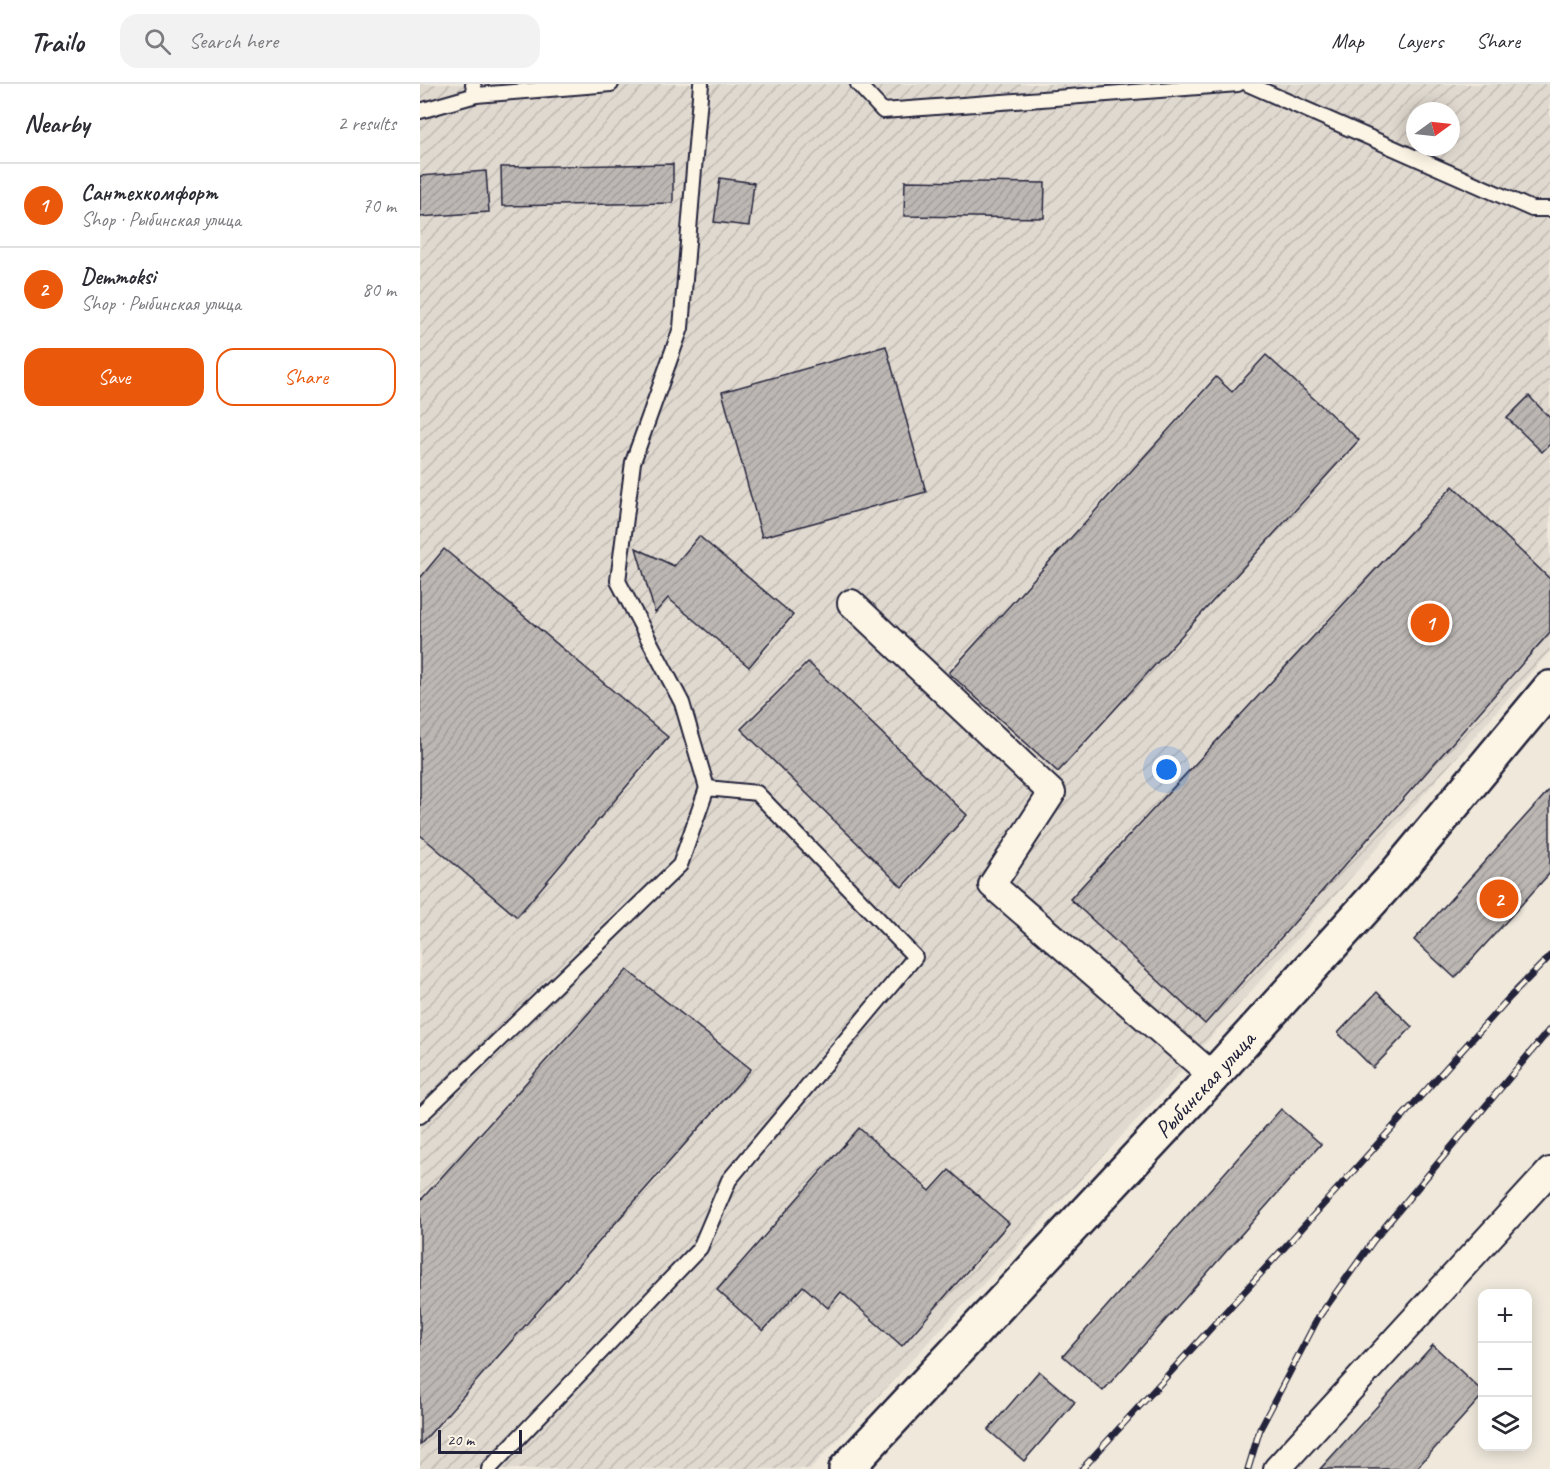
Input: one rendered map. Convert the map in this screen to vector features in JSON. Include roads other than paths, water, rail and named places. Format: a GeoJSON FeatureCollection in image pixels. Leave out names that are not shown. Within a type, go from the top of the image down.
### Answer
{"type":"FeatureCollection","features":[{"type":"Feature","properties":{"kind":"main road","name":"Рыбинская улица"},"geometry":{"type":"LineString","coordinates":[[846,1469],[1213,1076],[1394,876],[1550,688]]}},
{"type":"Feature","properties":{"kind":"street"},"geometry":{"type":"LineString","coordinates":[[851,603],[1052,793],[992,885],[1213,1076]]}},
{"type":"Feature","properties":{"kind":"street"},"geometry":{"type":"LineString","coordinates":[[1277,1469],[1550,1172]]}},
{"type":"Feature","properties":{"kind":"lane"},"geometry":{"type":"LineString","coordinates":[[420,111],[475,89],[611,84]]}},
{"type":"Feature","properties":{"kind":"lane"},"geometry":{"type":"LineString","coordinates":[[420,1116],[680,865],[707,788],[682,703],[618,581],[633,462],[681,327],[701,84]]}},
{"type":"Feature","properties":{"kind":"lane"},"geometry":{"type":"LineString","coordinates":[[858,84],[883,111],[1238,84]]}},
{"type":"Feature","properties":{"kind":"lane"},"geometry":{"type":"LineString","coordinates":[[1248,84],[1532,209],[1550,209]]}},
{"type":"Feature","properties":{"kind":"lane"},"geometry":{"type":"LineString","coordinates":[[489,1469],[700,1248],[729,1180],[915,957],[757,793],[707,788]]}},
{"type":"Feature","properties":{"kind":"railway"},"geometry":{"type":"LineString","coordinates":[[1082,1469],[1510,997],[1550,956]]}},
{"type":"Feature","properties":{"kind":"railway"},"geometry":{"type":"LineString","coordinates":[[1248,1469],[1260,1429],[1318,1318],[1373,1241],[1550,1029]]}},
{"type":"Feature","properties":{"kind":"place","name":"Сантехкомфорт"},"geometry":{"type":"Point","coordinates":[1430,623]}},
{"type":"Feature","properties":{"kind":"place","name":"Demmoksi"},"geometry":{"type":"Point","coordinates":[1499,899]}}]}
